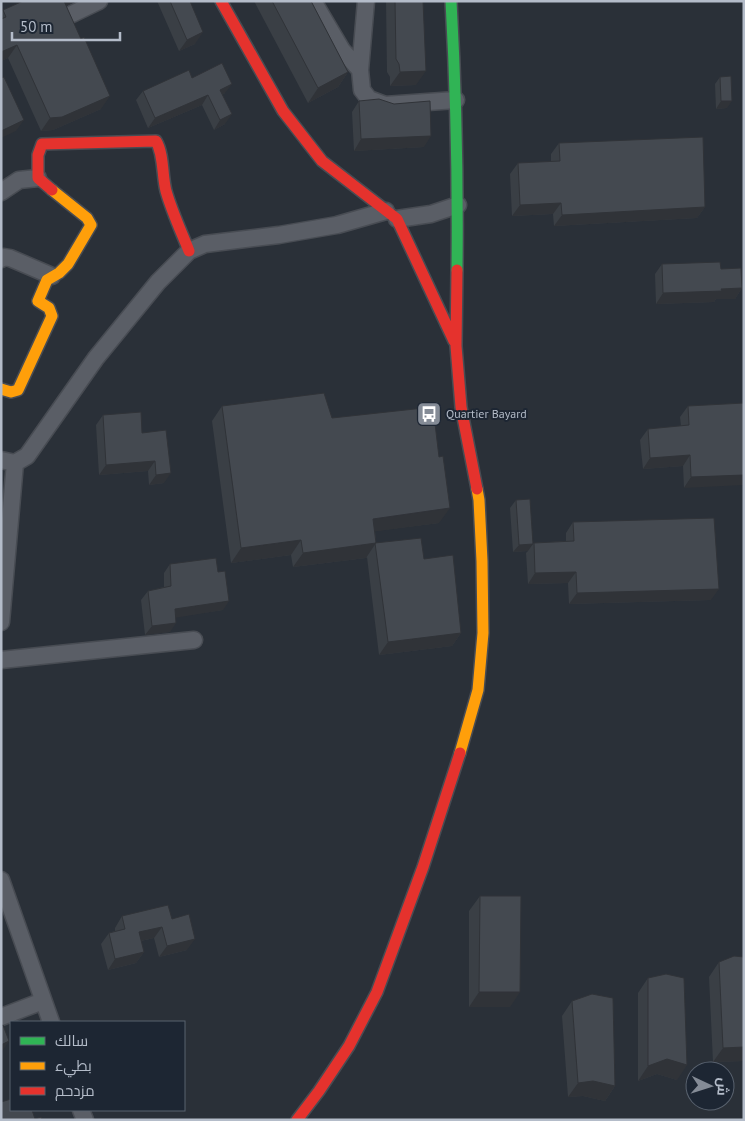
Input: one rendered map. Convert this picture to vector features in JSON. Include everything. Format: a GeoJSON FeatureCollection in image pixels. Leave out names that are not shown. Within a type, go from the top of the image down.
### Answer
{"type":"FeatureCollection","features":[{"type":"Feature","properties":{"kind":"main road"},"geometry":{"type":"LineString","coordinates":[[221,1],[283,111],[302,136],[322,161],[392,215],[456,346]]}},
{"type":"Feature","properties":{"kind":"main road"},"geometry":{"type":"LineString","coordinates":[[297,1120],[319,1092],[349,1046],[377,992],[423,867],[461,750],[478,690],[483,633],[479,500],[462,407],[456,346],[458,205],[452,1]]}},
{"type":"Feature","properties":{"kind":"main road"},"geometry":{"type":"LineString","coordinates":[[1,389],[11,392],[18,390],[52,316],[49,308],[38,301],[47,280],[59,273],[68,264],[91,226],[87,218],[38,178],[38,155],[40,148],[46,142],[156,141],[160,146],[162,173],[168,195],[189,251]]}},
{"type":"Feature","properties":{"kind":"street"},"geometry":{"type":"LineString","coordinates":[[72,14],[99,1]]}},
{"type":"Feature","properties":{"kind":"street"},"geometry":{"type":"LineString","coordinates":[[313,1],[342,50],[360,70]]}},
{"type":"Feature","properties":{"kind":"street"},"geometry":{"type":"LineString","coordinates":[[366,1],[360,70],[362,90],[369,99],[385,105],[456,100]]}},
{"type":"Feature","properties":{"kind":"street"},"geometry":{"type":"LineString","coordinates":[[1,192],[18,180],[38,178]]}},
{"type":"Feature","properties":{"kind":"street"},"geometry":{"type":"LineString","coordinates":[[1,622],[8,461],[27,456],[96,358],[158,282],[189,251],[204,244],[279,235],[392,215],[431,214],[458,205]]}},
{"type":"Feature","properties":{"kind":"street"},"geometry":{"type":"LineString","coordinates":[[1,259],[4,257],[10,258],[52,276]]}},
{"type":"Feature","properties":{"kind":"street"},"geometry":{"type":"LineString","coordinates":[[1,660],[194,640]]}},
{"type":"Feature","properties":{"kind":"street"},"geometry":{"type":"LineString","coordinates":[[1,880],[51,1021]]}},
{"type":"Feature","properties":{"kind":"street"},"geometry":{"type":"LineString","coordinates":[[1,1017],[43,1001]]}},
{"type":"Feature","properties":{"kind":"building"},"geometry":{"type":"Polygon","coordinates":[[[23,1],[64,1],[81,39],[84,37],[110,96],[62,117],[50,118],[17,45],[1,52],[1,19],[6,17],[3,10],[23,1]]]}},
{"type":"Feature","properties":{"kind":"building"},"geometry":{"type":"Polygon","coordinates":[[[170,1],[190,1],[203,32],[187,40],[170,1]]]}},
{"type":"Feature","properties":{"kind":"building"},"geometry":{"type":"Polygon","coordinates":[[[272,1],[311,1],[348,72],[318,88],[272,1]]]}},
{"type":"Feature","properties":{"kind":"building"},"geometry":{"type":"Polygon","coordinates":[[[395,1],[423,1],[426,71],[400,72],[396,59],[395,1]]]}},
{"type":"Feature","properties":{"kind":"building"},"geometry":{"type":"Polygon","coordinates":[[[222,63],[232,84],[220,90],[232,114],[220,120],[208,95],[155,118],[143,91],[189,70],[192,78],[222,63]]]}},
{"type":"Feature","properties":{"kind":"building"},"geometry":{"type":"Polygon","coordinates":[[[731,76],[732,101],[721,101],[720,77],[731,76]]]}},
{"type":"Feature","properties":{"kind":"building"},"geometry":{"type":"Polygon","coordinates":[[[4,77],[24,120],[1,131],[1,78],[4,77]]]}},
{"type":"Feature","properties":{"kind":"building"},"geometry":{"type":"Polygon","coordinates":[[[379,99],[394,104],[430,101],[431,136],[361,139],[359,101],[379,99]]]}},
{"type":"Feature","properties":{"kind":"building"},"geometry":{"type":"Polygon","coordinates":[[[703,137],[705,207],[562,215],[561,203],[520,205],[518,163],[560,161],[559,143],[703,137]]]}},
{"type":"Feature","properties":{"kind":"building"},"geometry":{"type":"Polygon","coordinates":[[[720,262],[721,269],[741,268],[742,288],[721,289],[722,291],[663,293],[662,264],[720,262]]]}},
{"type":"Feature","properties":{"kind":"building"},"geometry":{"type":"Polygon","coordinates":[[[324,393],[332,418],[433,407],[439,457],[443,456],[450,508],[373,519],[376,543],[303,553],[301,540],[241,548],[222,406],[324,393]]]}},
{"type":"Feature","properties":{"kind":"building"},"geometry":{"type":"Polygon","coordinates":[[[744,403],[744,475],[691,477],[690,455],[650,458],[648,429],[689,425],[688,406],[744,403]]]}},
{"type":"Feature","properties":{"kind":"building"},"geometry":{"type":"Polygon","coordinates":[[[141,412],[142,433],[166,430],[171,473],[156,475],[155,461],[106,465],[103,415],[141,412]]]}},
{"type":"Feature","properties":{"kind":"building"},"geometry":{"type":"Polygon","coordinates":[[[530,499],[533,544],[519,545],[516,500],[530,499]]]}},
{"type":"Feature","properties":{"kind":"building"},"geometry":{"type":"Polygon","coordinates":[[[714,518],[719,589],[577,593],[576,572],[535,573],[534,543],[574,541],[573,522],[714,518]]]}},
{"type":"Feature","properties":{"kind":"building"},"geometry":{"type":"Polygon","coordinates":[[[421,538],[424,559],[453,555],[461,633],[388,642],[375,543],[421,538]]]}},
{"type":"Feature","properties":{"kind":"building"},"geometry":{"type":"Polygon","coordinates":[[[216,558],[218,572],[225,571],[229,601],[175,609],[176,623],[152,626],[148,591],[171,586],[170,564],[216,558]]]}},
{"type":"Feature","properties":{"kind":"building"},"geometry":{"type":"Polygon","coordinates":[[[480,896],[521,896],[520,992],[479,992],[480,896]]]}},
{"type":"Feature","properties":{"kind":"building"},"geometry":{"type":"Polygon","coordinates":[[[168,905],[172,919],[189,914],[195,939],[167,946],[162,927],[139,932],[144,952],[115,959],[109,933],[125,929],[122,916],[168,905]]]}},
{"type":"Feature","properties":{"kind":"building"},"geometry":{"type":"Polygon","coordinates":[[[734,956],[744,957],[744,1047],[723,1048],[719,962],[734,956]]]}},
{"type":"Feature","properties":{"kind":"building"},"geometry":{"type":"Polygon","coordinates":[[[666,974],[684,978],[687,1061],[685,1061],[685,1064],[667,1059],[648,1066],[648,978],[666,974]]]}},
{"type":"Feature","properties":{"kind":"building"},"geometry":{"type":"Polygon","coordinates":[[[592,994],[613,998],[615,1086],[593,1081],[578,1083],[572,1001],[592,994]]]}},
{"type":"Feature","properties":{"kind":"building"},"geometry":{"type":"Polygon","coordinates":[[[3,1025],[9,1041],[1,1045],[1,1026],[3,1025]]]}},
{"type":"Feature","properties":{"kind":"building"},"geometry":{"type":"Polygon","coordinates":[[[10,1099],[10,1111],[32,1111],[35,1119],[41,1117],[42,1120],[1,1120],[1,1102],[10,1099]]]}},
{"type":"Feature","properties":{"kind":"traffic: fast"},"geometry":{"type":"LineString","coordinates":[[451,1],[456,136],[457,270]]}},
{"type":"Feature","properties":{"kind":"traffic: slow"},"geometry":{"type":"LineString","coordinates":[[1,389],[11,392],[18,390],[52,316],[49,308],[38,301],[47,280],[59,273],[68,264],[91,225],[87,218],[52,190]]}},
{"type":"Feature","properties":{"kind":"traffic: slow"},"geometry":{"type":"LineString","coordinates":[[460,753],[478,690],[483,633],[482,561],[477,489]]}},
{"type":"Feature","properties":{"kind":"traffic: jam"},"geometry":{"type":"LineString","coordinates":[[221,1],[283,111],[322,161],[397,219],[454,341]]}},
{"type":"Feature","properties":{"kind":"traffic: jam"},"geometry":{"type":"LineString","coordinates":[[52,190],[38,178],[38,155],[42,144],[156,141],[162,159],[166,191],[189,251]]}},
{"type":"Feature","properties":{"kind":"traffic: jam"},"geometry":{"type":"LineString","coordinates":[[457,270],[456,346],[461,407],[477,489]]}},
{"type":"Feature","properties":{"kind":"traffic: jam"},"geometry":{"type":"LineString","coordinates":[[297,1120],[349,1046],[377,992],[423,867],[460,753]]}},
{"type":"Feature","properties":{"kind":"place","name":"Quartier Bayard"},"geometry":{"type":"Point","coordinates":[429,414]}}]}
